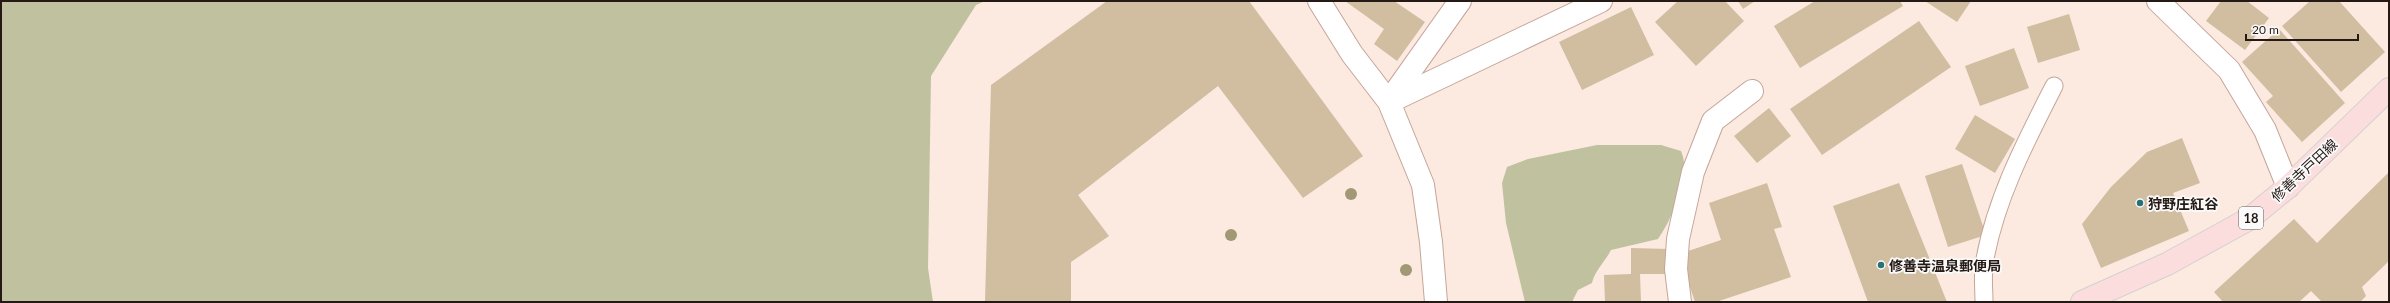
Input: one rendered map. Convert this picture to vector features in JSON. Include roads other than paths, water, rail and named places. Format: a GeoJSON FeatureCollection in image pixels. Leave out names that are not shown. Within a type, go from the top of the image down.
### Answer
{"type":"FeatureCollection","features":[{"type":"Feature","properties":{"kind":"main road","name":"修善寺戸田線"},"geometry":{"type":"LineString","coordinates":[[2082,302],[2167,264],[2249,219],[2288,187],[2389,89]]}},
{"type":"Feature","properties":{"kind":"street"},"geometry":{"type":"LineString","coordinates":[[1319,1],[1352,54],[1389,102],[1423,185],[1431,242],[1436,302]]}},
{"type":"Feature","properties":{"kind":"street"},"geometry":{"type":"LineString","coordinates":[[1389,102],[1460,1]]}},
{"type":"Feature","properties":{"kind":"street"},"geometry":{"type":"LineString","coordinates":[[1389,102],[1601,1]]}},
{"type":"Feature","properties":{"kind":"street"},"geometry":{"type":"LineString","coordinates":[[2158,1],[2229,70],[2264,130],[2288,187]]}},
{"type":"Feature","properties":{"kind":"street"},"geometry":{"type":"LineString","coordinates":[[1680,302],[1676,269],[1678,238],[1693,172],[1713,121],[1752,91]]}},
{"type":"Feature","properties":{"kind":"lane"},"geometry":{"type":"LineString","coordinates":[[1984,302],[1984,261],[1994,222],[2019,155],[2054,86]]}},
{"type":"Feature","properties":{"kind":"place","name":"狩野庄紅谷"},"geometry":{"type":"Point","coordinates":[2140,203]}},
{"type":"Feature","properties":{"kind":"place","name":"修善寺温泉郵便局"},"geometry":{"type":"Point","coordinates":[1881,265]}}]}
